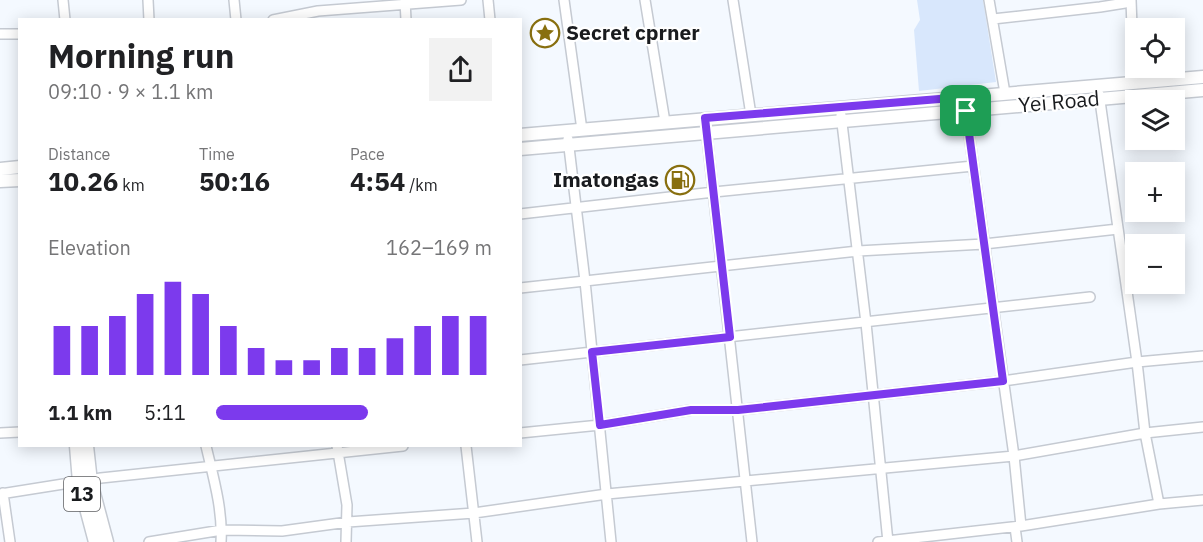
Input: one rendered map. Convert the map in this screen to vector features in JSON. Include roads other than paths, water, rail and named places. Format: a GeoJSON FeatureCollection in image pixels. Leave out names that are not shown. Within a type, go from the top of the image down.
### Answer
{"type":"FeatureCollection","features":[{"type":"Feature","properties":{"kind":"main road","name":"Yei Road"},"geometry":{"type":"LineString","coordinates":[[522,149],[966,111],[1099,92],[1134,83],[1203,77]]}},
{"type":"Feature","properties":{"kind":"main road","name":"Yei Road"},"geometry":{"type":"LineString","coordinates":[[522,135],[1005,93],[1203,90]]}},
{"type":"Feature","properties":{"kind":"main road"},"geometry":{"type":"LineString","coordinates":[[0,169],[18,167]]}},
{"type":"Feature","properties":{"kind":"main road"},"geometry":{"type":"LineString","coordinates":[[0,181],[18,180]]}},
{"type":"Feature","properties":{"kind":"main road","name":"13"},"geometry":{"type":"LineString","coordinates":[[76,447],[80,482],[95,542]]}},
{"type":"Feature","properties":{"kind":"main road"},"geometry":{"type":"LineString","coordinates":[[87,447],[91,482],[107,542]]}},
{"type":"Feature","properties":{"kind":"street"},"geometry":{"type":"LineString","coordinates":[[63,0],[64,18]]}},
{"type":"Feature","properties":{"kind":"street"},"geometry":{"type":"LineString","coordinates":[[148,0],[149,18]]}},
{"type":"Feature","properties":{"kind":"street"},"geometry":{"type":"LineString","coordinates":[[234,0],[236,18]]}},
{"type":"Feature","properties":{"kind":"street"},"geometry":{"type":"LineString","coordinates":[[318,0],[318,11]]}},
{"type":"Feature","properties":{"kind":"street"},"geometry":{"type":"LineString","coordinates":[[283,18],[318,11],[405,2],[461,0]]}},
{"type":"Feature","properties":{"kind":"street"},"geometry":{"type":"LineString","coordinates":[[488,0],[490,18]]}},
{"type":"Feature","properties":{"kind":"street"},"geometry":{"type":"LineString","coordinates":[[564,0],[582,130]]}},
{"type":"Feature","properties":{"kind":"street"},"geometry":{"type":"LineString","coordinates":[[645,0],[665,122]]}},
{"type":"Feature","properties":{"kind":"street"},"geometry":{"type":"LineString","coordinates":[[733,0],[751,115]]}},
{"type":"Feature","properties":{"kind":"street"},"geometry":{"type":"LineString","coordinates":[[989,0],[1005,93]]}},
{"type":"Feature","properties":{"kind":"street"},"geometry":{"type":"LineString","coordinates":[[993,19],[1100,7],[1131,0],[1134,83]]}},
{"type":"Feature","properties":{"kind":"street"},"geometry":{"type":"LineString","coordinates":[[405,2],[406,18]]}},
{"type":"Feature","properties":{"kind":"street"},"geometry":{"type":"LineString","coordinates":[[0,34],[18,34]]}},
{"type":"Feature","properties":{"kind":"street"},"geometry":{"type":"LineString","coordinates":[[1099,92],[1137,362],[1144,433],[1159,504]]}},
{"type":"Feature","properties":{"kind":"street"},"geometry":{"type":"LineString","coordinates":[[964,97],[1014,456],[1017,542]]}},
{"type":"Feature","properties":{"kind":"street"},"geometry":{"type":"LineString","coordinates":[[841,108],[874,394],[888,541]]}},
{"type":"Feature","properties":{"kind":"street"},"geometry":{"type":"LineString","coordinates":[[705,118],[752,542]]}},
{"type":"Feature","properties":{"kind":"street"},"geometry":{"type":"LineString","coordinates":[[567,131],[585,281],[611,542]]}},
{"type":"Feature","properties":{"kind":"street"},"geometry":{"type":"LineString","coordinates":[[522,214],[973,166]]}},
{"type":"Feature","properties":{"kind":"street"},"geometry":{"type":"LineString","coordinates":[[522,288],[858,250],[984,244],[1118,229]]}},
{"type":"Feature","properties":{"kind":"street"},"geometry":{"type":"LineString","coordinates":[[522,360],[1090,297]]}},
{"type":"Feature","properties":{"kind":"street"},"geometry":{"type":"LineString","coordinates":[[522,433],[600,425],[691,410],[738,410],[1203,356]]}},
{"type":"Feature","properties":{"kind":"street"},"geometry":{"type":"LineString","coordinates":[[149,542],[222,530],[282,531],[348,522],[474,513],[607,494],[1014,456],[1144,433],[1203,427]]}},
{"type":"Feature","properties":{"kind":"street"},"geometry":{"type":"LineString","coordinates":[[0,433],[18,432]]}},
{"type":"Feature","properties":{"kind":"street"},"geometry":{"type":"LineString","coordinates":[[207,447],[222,530],[221,542]]}},
{"type":"Feature","properties":{"kind":"street"},"geometry":{"type":"LineString","coordinates":[[10,542],[1,494],[337,449],[381,447]]}},
{"type":"Feature","properties":{"kind":"street"},"geometry":{"type":"LineString","coordinates":[[466,447],[477,542]]}},
{"type":"Feature","properties":{"kind":"street"},"geometry":{"type":"LineString","coordinates":[[337,449],[347,505],[346,542]]}},
{"type":"Feature","properties":{"kind":"street"},"geometry":{"type":"LineString","coordinates":[[878,542],[1018,526],[1159,504],[1203,500]]}},
{"type":"Feature","properties":{"kind":"place","name":"Secret cprner"},"geometry":{"type":"Point","coordinates":[545,33]}},
{"type":"Feature","properties":{"kind":"place","name":"Imatongas"},"geometry":{"type":"Point","coordinates":[680,180]}}]}
